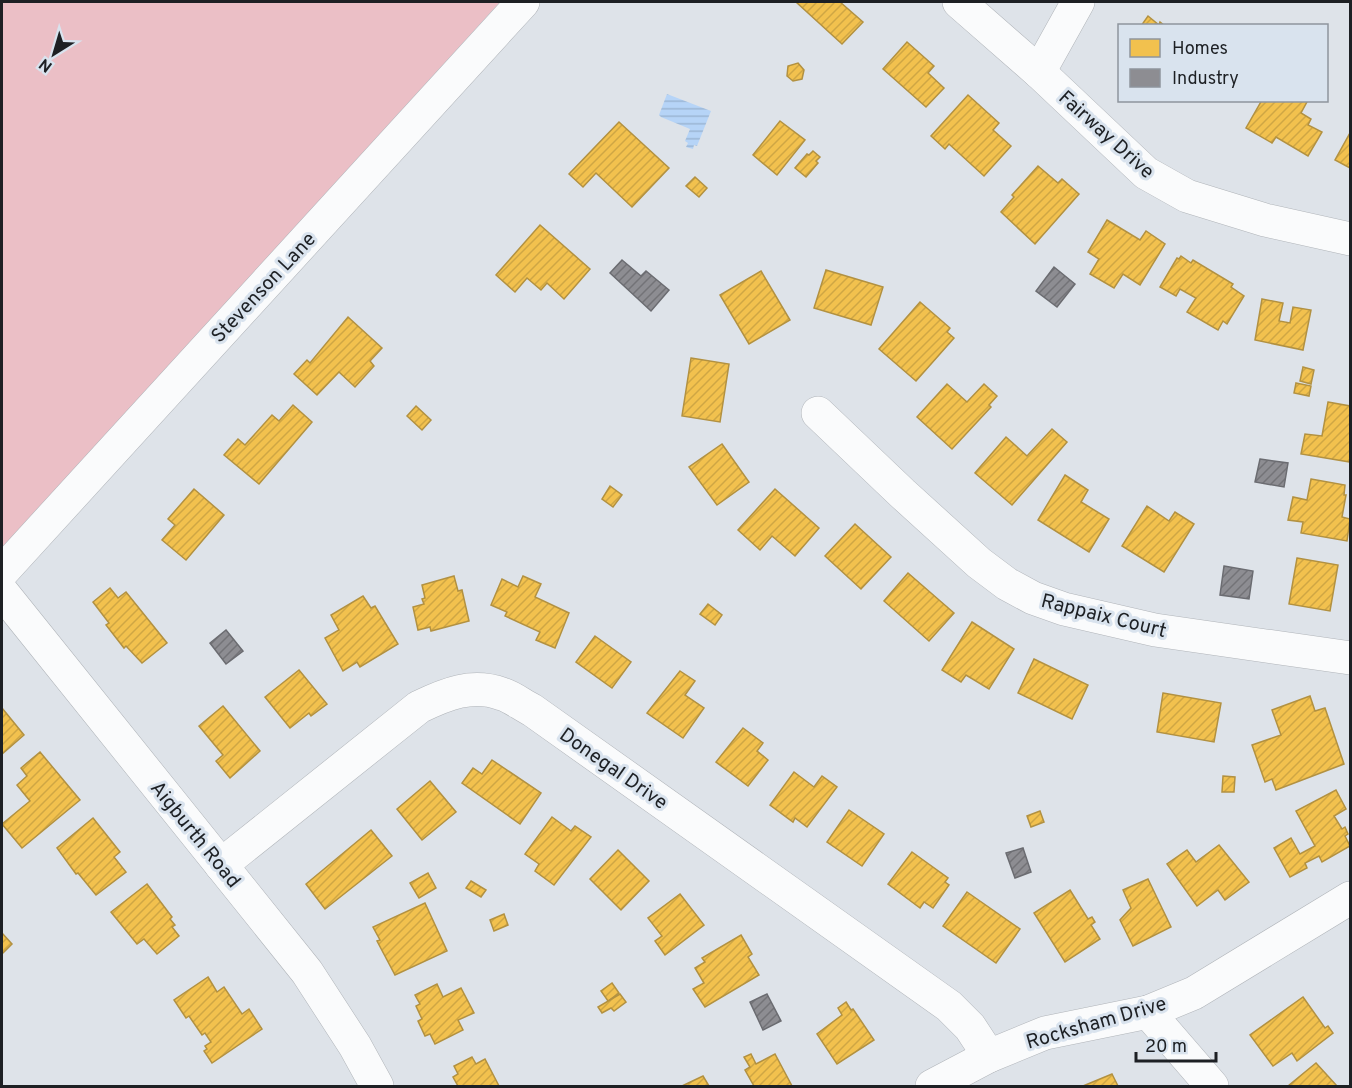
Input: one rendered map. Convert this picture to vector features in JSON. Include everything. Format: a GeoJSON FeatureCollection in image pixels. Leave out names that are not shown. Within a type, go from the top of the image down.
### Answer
{"type":"FeatureCollection","features":[{"type":"Feature","properties":{"kind":"street","name":"Stevenson Lane"},"geometry":{"type":"LineString","coordinates":[[2,572],[523,2]]}},
{"type":"Feature","properties":{"kind":"street","name":"Fairway Drive"},"geometry":{"type":"LineString","coordinates":[[959,2],[1039,72],[1146,173],[1187,196],[1265,220],[1350,239]]}},
{"type":"Feature","properties":{"kind":"street"},"geometry":{"type":"LineString","coordinates":[[1039,72],[1078,2]]}},
{"type":"Feature","properties":{"kind":"street","name":"Rappaix Court"},"geometry":{"type":"LineString","coordinates":[[818,413],[902,494],[980,563],[1007,584],[1033,598],[1064,609],[1155,630],[1350,658]]}},
{"type":"Feature","properties":{"kind":"street","name":"Aigburth Road"},"geometry":{"type":"LineString","coordinates":[[2,592],[307,972],[355,1046],[377,1086]]}},
{"type":"Feature","properties":{"kind":"street","name":"Donegal Drive"},"geometry":{"type":"LineString","coordinates":[[220,865],[419,707],[446,694],[475,688],[502,694],[532,710],[949,1006],[970,1027],[989,1056]]}},
{"type":"Feature","properties":{"kind":"street","name":"Rocksham Drive"},"geometry":{"type":"LineString","coordinates":[[932,1086],[989,1056],[1045,1033],[1148,1011],[1194,993],[1350,898]]}},
{"type":"Feature","properties":{"kind":"street"},"geometry":{"type":"LineString","coordinates":[[1148,1011],[1212,1086]]}},
{"type":"Feature","properties":{"kind":"shaded area"},"geometry":{"type":"Polygon","coordinates":[[[2,2],[500,2],[2,550],[2,2]]]}},
{"type":"Feature","properties":{"kind":"water"},"geometry":{"type":"Polygon","coordinates":[[[667,94],[711,111],[697,146],[694,145],[693,149],[686,147],[688,143],[685,141],[690,129],[659,115],[667,94]]]}},
{"type":"Feature","properties":{"kind":"building: Homes"},"geometry":{"type":"Polygon","coordinates":[[[796,2],[840,2],[863,22],[842,44],[796,2]]]}},
{"type":"Feature","properties":{"kind":"building: Homes"},"geometry":{"type":"Polygon","coordinates":[[[1148,16],[1158,24],[1142,24],[1148,16]]]}},
{"type":"Feature","properties":{"kind":"building: Homes"},"geometry":{"type":"Polygon","coordinates":[[[907,42],[934,66],[928,73],[944,88],[926,107],[883,69],[907,42]]]}},
{"type":"Feature","properties":{"kind":"building: Homes"},"geometry":{"type":"Polygon","coordinates":[[[798,63],[804,70],[802,79],[793,81],[787,76],[788,66],[798,63]]]}},
{"type":"Feature","properties":{"kind":"building: Homes"},"geometry":{"type":"Polygon","coordinates":[[[968,95],[999,123],[993,130],[1011,146],[984,176],[949,144],[945,149],[931,136],[968,95]]]}},
{"type":"Feature","properties":{"kind":"building: Homes"},"geometry":{"type":"Polygon","coordinates":[[[1261,102],[1307,102],[1301,113],[1311,119],[1308,125],[1322,132],[1308,156],[1276,137],[1272,143],[1246,128],[1261,102]]]}},
{"type":"Feature","properties":{"kind":"building: Homes"},"geometry":{"type":"Polygon","coordinates":[[[780,121],[805,140],[777,175],[753,155],[780,121]]]}},
{"type":"Feature","properties":{"kind":"building: Homes"},"geometry":{"type":"Polygon","coordinates":[[[619,122],[669,168],[632,207],[596,173],[583,187],[569,174],[619,122]]]}},
{"type":"Feature","properties":{"kind":"building: Homes"},"geometry":{"type":"Polygon","coordinates":[[[1350,133],[1350,168],[1335,160],[1350,133]]]}},
{"type":"Feature","properties":{"kind":"building: Homes"},"geometry":{"type":"Polygon","coordinates":[[[813,151],[820,157],[816,161],[818,163],[806,177],[795,168],[807,154],[813,151]]]}},
{"type":"Feature","properties":{"kind":"building: Homes"},"geometry":{"type":"Polygon","coordinates":[[[1038,166],[1058,183],[1062,179],[1079,194],[1035,244],[1001,212],[1014,197],[1012,195],[1038,166]]]}},
{"type":"Feature","properties":{"kind":"building: Homes"},"geometry":{"type":"Polygon","coordinates":[[[695,177],[707,188],[699,197],[686,186],[695,177]]]}},
{"type":"Feature","properties":{"kind":"building: Homes"},"geometry":{"type":"Polygon","coordinates":[[[1107,220],[1140,240],[1146,231],[1165,244],[1140,285],[1123,274],[1114,288],[1090,274],[1099,259],[1088,252],[1107,220]]]}},
{"type":"Feature","properties":{"kind":"building: Homes"},"geometry":{"type":"Polygon","coordinates":[[[540,225],[590,269],[564,299],[547,283],[541,290],[527,278],[515,292],[496,275],[540,225]]]}},
{"type":"Feature","properties":{"kind":"building: Homes"},"geometry":{"type":"Polygon","coordinates":[[[1181,256],[1191,263],[1193,260],[1233,284],[1231,287],[1244,296],[1227,324],[1223,321],[1218,330],[1187,312],[1196,298],[1180,289],[1176,296],[1160,287],[1177,258],[1181,256]]]}},
{"type":"Feature","properties":{"kind":"building: Homes"},"geometry":{"type":"Polygon","coordinates":[[[826,270],[883,287],[871,325],[814,308],[826,270]]]}},
{"type":"Feature","properties":{"kind":"building: Homes"},"geometry":{"type":"Polygon","coordinates":[[[761,271],[790,320],[749,344],[720,295],[761,271]]]}},
{"type":"Feature","properties":{"kind":"building: Homes"},"geometry":{"type":"Polygon","coordinates":[[[1262,299],[1283,303],[1279,321],[1290,323],[1293,307],[1311,310],[1303,350],[1255,340],[1262,299]]]}},
{"type":"Feature","properties":{"kind":"building: Homes"},"geometry":{"type":"Polygon","coordinates":[[[920,302],[950,328],[947,332],[954,338],[916,381],[879,349],[920,302]]]}},
{"type":"Feature","properties":{"kind":"building: Homes"},"geometry":{"type":"Polygon","coordinates":[[[348,317],[382,348],[370,361],[374,366],[355,387],[339,372],[317,395],[294,374],[307,360],[310,363],[348,317]]]}},
{"type":"Feature","properties":{"kind":"building: Homes"},"geometry":{"type":"Polygon","coordinates":[[[691,358],[729,364],[720,422],[682,416],[691,358]]]}},
{"type":"Feature","properties":{"kind":"building: Homes"},"geometry":{"type":"Polygon","coordinates":[[[1303,367],[1314,370],[1311,384],[1300,381],[1303,367]]]}},
{"type":"Feature","properties":{"kind":"building: Homes"},"geometry":{"type":"Polygon","coordinates":[[[1296,383],[1311,386],[1309,396],[1294,393],[1296,383]]]}},
{"type":"Feature","properties":{"kind":"building: Homes"},"geometry":{"type":"Polygon","coordinates":[[[947,384],[967,402],[984,384],[997,396],[989,405],[991,407],[952,449],[917,417],[947,384]]]}},
{"type":"Feature","properties":{"kind":"building: Homes"},"geometry":{"type":"Polygon","coordinates":[[[1328,402],[1350,406],[1350,462],[1301,454],[1305,434],[1322,436],[1328,402]]]}},
{"type":"Feature","properties":{"kind":"building: Homes"},"geometry":{"type":"Polygon","coordinates":[[[293,405],[312,422],[259,484],[224,455],[238,439],[245,445],[272,415],[279,421],[293,405]]]}},
{"type":"Feature","properties":{"kind":"building: Homes"},"geometry":{"type":"Polygon","coordinates":[[[416,406],[431,420],[422,430],[407,416],[416,406]]]}},
{"type":"Feature","properties":{"kind":"building: Homes"},"geometry":{"type":"Polygon","coordinates":[[[1052,429],[1067,442],[1012,505],[975,473],[1006,437],[1027,456],[1052,429]]]}},
{"type":"Feature","properties":{"kind":"building: Homes"},"geometry":{"type":"Polygon","coordinates":[[[722,444],[749,482],[717,505],[689,467],[722,444]]]}},
{"type":"Feature","properties":{"kind":"building: Homes"},"geometry":{"type":"Polygon","coordinates":[[[1065,475],[1088,490],[1081,502],[1109,519],[1089,552],[1038,520],[1065,475]]]}},
{"type":"Feature","properties":{"kind":"building: Homes"},"geometry":{"type":"Polygon","coordinates":[[[1311,479],[1345,485],[1344,495],[1346,495],[1342,517],[1350,519],[1347,541],[1301,533],[1303,522],[1288,520],[1293,497],[1307,500],[1311,479]]]}},
{"type":"Feature","properties":{"kind":"building: Homes"},"geometry":{"type":"Polygon","coordinates":[[[610,486],[622,495],[613,507],[602,499],[610,486]]]}},
{"type":"Feature","properties":{"kind":"building: Homes"},"geometry":{"type":"Polygon","coordinates":[[[194,489],[224,515],[186,560],[162,540],[175,525],[168,519],[194,489]]]}},
{"type":"Feature","properties":{"kind":"building: Homes"},"geometry":{"type":"Polygon","coordinates":[[[775,489],[819,528],[795,556],[772,536],[760,550],[738,530],[775,489]]]}},
{"type":"Feature","properties":{"kind":"building: Homes"},"geometry":{"type":"Polygon","coordinates":[[[1147,506],[1169,521],[1175,512],[1194,524],[1164,572],[1122,546],[1147,506]]]}},
{"type":"Feature","properties":{"kind":"building: Homes"},"geometry":{"type":"Polygon","coordinates":[[[855,524],[891,557],[861,589],[825,556],[855,524]]]}},
{"type":"Feature","properties":{"kind":"building: Homes"},"geometry":{"type":"Polygon","coordinates":[[[1297,558],[1338,565],[1330,611],[1289,604],[1297,558]]]}},
{"type":"Feature","properties":{"kind":"building: Homes"},"geometry":{"type":"Polygon","coordinates":[[[908,573],[954,613],[929,641],[884,601],[908,573]]]}},
{"type":"Feature","properties":{"kind":"building: Homes"},"geometry":{"type":"Polygon","coordinates":[[[454,576],[458,591],[462,590],[469,621],[431,631],[430,627],[418,630],[413,607],[424,604],[422,585],[454,576]]]}},
{"type":"Feature","properties":{"kind":"building: Homes"},"geometry":{"type":"Polygon","coordinates":[[[523,576],[541,584],[535,597],[569,613],[555,648],[536,640],[540,632],[505,616],[507,612],[491,605],[502,579],[518,587],[523,576]]]}},
{"type":"Feature","properties":{"kind":"building: Homes"},"geometry":{"type":"Polygon","coordinates":[[[110,588],[118,598],[126,592],[167,643],[142,663],[126,646],[124,648],[106,625],[109,623],[93,602],[110,588]]]}},
{"type":"Feature","properties":{"kind":"building: Homes"},"geometry":{"type":"Polygon","coordinates":[[[363,596],[371,608],[375,606],[398,644],[360,667],[357,662],[343,671],[325,638],[339,630],[331,615],[363,596]]]}},
{"type":"Feature","properties":{"kind":"building: Homes"},"geometry":{"type":"Polygon","coordinates":[[[708,604],[722,615],[715,625],[700,614],[708,604]]]}},
{"type":"Feature","properties":{"kind":"building: Homes"},"geometry":{"type":"Polygon","coordinates":[[[972,622],[1014,649],[989,689],[966,675],[961,682],[942,670],[972,622]]]}},
{"type":"Feature","properties":{"kind":"building: Homes"},"geometry":{"type":"Polygon","coordinates":[[[595,636],[631,662],[612,688],[576,662],[595,636]]]}},
{"type":"Feature","properties":{"kind":"building: Homes"},"geometry":{"type":"Polygon","coordinates":[[[1034,659],[1088,685],[1072,719],[1018,693],[1034,659]]]}},
{"type":"Feature","properties":{"kind":"building: Homes"},"geometry":{"type":"Polygon","coordinates":[[[299,670],[327,704],[311,716],[309,713],[290,728],[265,697],[299,670]]]}},
{"type":"Feature","properties":{"kind":"building: Homes"},"geometry":{"type":"Polygon","coordinates":[[[680,671],[695,681],[685,695],[704,708],[683,738],[647,713],[680,671]]]}},
{"type":"Feature","properties":{"kind":"building: Homes"},"geometry":{"type":"Polygon","coordinates":[[[1163,693],[1221,703],[1214,742],[1157,732],[1163,693]]]}},
{"type":"Feature","properties":{"kind":"building: Homes"},"geometry":{"type":"Polygon","coordinates":[[[1310,696],[1315,711],[1325,708],[1344,764],[1276,790],[1272,779],[1265,782],[1252,745],[1281,735],[1272,710],[1310,696]]]}},
{"type":"Feature","properties":{"kind":"building: Homes"},"geometry":{"type":"Polygon","coordinates":[[[223,706],[260,751],[230,778],[216,761],[223,755],[199,726],[223,706]]]}},
{"type":"Feature","properties":{"kind":"building: Homes"},"geometry":{"type":"Polygon","coordinates":[[[2,708],[24,735],[2,754],[2,708]]]}},
{"type":"Feature","properties":{"kind":"building: Homes"},"geometry":{"type":"Polygon","coordinates":[[[743,728],[763,743],[757,751],[768,760],[748,786],[716,762],[743,728]]]}},
{"type":"Feature","properties":{"kind":"building: Homes"},"geometry":{"type":"Polygon","coordinates":[[[40,752],[80,800],[22,848],[2,824],[30,801],[17,785],[27,776],[21,768],[40,752]]]}},
{"type":"Feature","properties":{"kind":"building: Homes"},"geometry":{"type":"Polygon","coordinates":[[[492,760],[541,793],[520,824],[462,783],[473,768],[482,774],[492,760]]]}},
{"type":"Feature","properties":{"kind":"building: Homes"},"geometry":{"type":"Polygon","coordinates":[[[794,772],[814,787],[822,776],[837,787],[807,827],[795,818],[793,822],[770,805],[794,772]]]}},
{"type":"Feature","properties":{"kind":"building: Homes"},"geometry":{"type":"Polygon","coordinates":[[[1223,776],[1235,777],[1234,792],[1222,792],[1223,776]]]}},
{"type":"Feature","properties":{"kind":"building: Homes"},"geometry":{"type":"Polygon","coordinates":[[[430,781],[456,812],[422,840],[397,809],[430,781]]]}},
{"type":"Feature","properties":{"kind":"building: Homes"},"geometry":{"type":"Polygon","coordinates":[[[1336,790],[1346,809],[1334,816],[1342,829],[1345,827],[1348,834],[1345,836],[1350,846],[1322,862],[1319,856],[1305,863],[1307,868],[1290,877],[1274,848],[1291,838],[1300,854],[1315,846],[1296,811],[1336,790]]]}},
{"type":"Feature","properties":{"kind":"building: Homes"},"geometry":{"type":"Polygon","coordinates":[[[849,810],[884,834],[862,866],[827,842],[849,810]]]}},
{"type":"Feature","properties":{"kind":"building: Homes"},"geometry":{"type":"Polygon","coordinates":[[[1040,811],[1044,822],[1031,827],[1027,816],[1040,811]]]}},
{"type":"Feature","properties":{"kind":"building: Homes"},"geometry":{"type":"Polygon","coordinates":[[[552,817],[571,831],[575,826],[591,837],[554,885],[535,871],[539,864],[525,854],[552,817]]]}},
{"type":"Feature","properties":{"kind":"building: Homes"},"geometry":{"type":"Polygon","coordinates":[[[93,818],[120,852],[114,857],[126,872],[96,895],[78,873],[76,874],[57,848],[93,818]]]}},
{"type":"Feature","properties":{"kind":"building: Homes"},"geometry":{"type":"Polygon","coordinates":[[[371,830],[392,856],[325,909],[306,884],[371,830]]]}},
{"type":"Feature","properties":{"kind":"building: Homes"},"geometry":{"type":"Polygon","coordinates":[[[1219,845],[1249,882],[1225,900],[1218,890],[1197,906],[1167,864],[1187,850],[1196,862],[1219,845]]]}},
{"type":"Feature","properties":{"kind":"building: Homes"},"geometry":{"type":"Polygon","coordinates":[[[618,850],[649,881],[621,910],[590,879],[618,850]]]}},
{"type":"Feature","properties":{"kind":"building: Homes"},"geometry":{"type":"Polygon","coordinates":[[[912,852],[948,878],[945,882],[949,885],[933,908],[924,902],[920,908],[888,884],[912,852]]]}},
{"type":"Feature","properties":{"kind":"building: Homes"},"geometry":{"type":"Polygon","coordinates":[[[428,873],[436,888],[419,898],[410,883],[428,873]]]}},
{"type":"Feature","properties":{"kind":"building: Homes"},"geometry":{"type":"Polygon","coordinates":[[[1148,879],[1171,927],[1133,946],[1120,920],[1131,908],[1123,890],[1148,879]]]}},
{"type":"Feature","properties":{"kind":"building: Homes"},"geometry":{"type":"Polygon","coordinates":[[[471,881],[486,890],[481,897],[466,888],[471,881]]]}},
{"type":"Feature","properties":{"kind":"building: Homes"},"geometry":{"type":"Polygon","coordinates":[[[147,884],[172,917],[170,919],[175,925],[172,927],[179,936],[157,954],[144,939],[137,944],[111,912],[147,884]]]}},
{"type":"Feature","properties":{"kind":"building: Homes"},"geometry":{"type":"Polygon","coordinates":[[[1070,890],[1088,919],[1092,917],[1095,922],[1091,925],[1100,939],[1065,962],[1034,913],[1070,890]]]}},
{"type":"Feature","properties":{"kind":"building: Homes"},"geometry":{"type":"Polygon","coordinates":[[[967,892],[1020,929],[996,963],[943,926],[967,892]]]}},
{"type":"Feature","properties":{"kind":"building: Homes"},"geometry":{"type":"Polygon","coordinates":[[[680,894],[704,925],[665,955],[655,941],[662,936],[648,918],[680,894]]]}},
{"type":"Feature","properties":{"kind":"building: Homes"},"geometry":{"type":"Polygon","coordinates":[[[425,903],[447,951],[395,975],[377,941],[380,940],[373,927],[425,903]]]}},
{"type":"Feature","properties":{"kind":"building: Homes"},"geometry":{"type":"Polygon","coordinates":[[[504,914],[508,925],[494,931],[490,920],[504,914]]]}},
{"type":"Feature","properties":{"kind":"building: Homes"},"geometry":{"type":"Polygon","coordinates":[[[2,933],[12,944],[2,954],[2,933]]]}},
{"type":"Feature","properties":{"kind":"building: Homes"},"geometry":{"type":"Polygon","coordinates":[[[741,935],[752,954],[748,957],[759,975],[705,1007],[693,989],[704,983],[695,968],[705,962],[702,958],[741,935]]]}},
{"type":"Feature","properties":{"kind":"building: Homes"},"geometry":{"type":"Polygon","coordinates":[[[208,977],[217,992],[224,987],[242,1014],[249,1009],[262,1029],[212,1063],[204,1051],[207,1049],[205,1046],[211,1042],[205,1033],[202,1035],[189,1016],[186,1018],[174,1000],[208,977]]]}},
{"type":"Feature","properties":{"kind":"building: Homes"},"geometry":{"type":"Polygon","coordinates":[[[612,983],[619,993],[608,1001],[601,991],[612,983]]]}},
{"type":"Feature","properties":{"kind":"building: Homes"},"geometry":{"type":"Polygon","coordinates":[[[437,984],[443,997],[461,988],[474,1013],[458,1020],[463,1030],[435,1044],[430,1034],[425,1036],[418,1021],[422,1019],[416,1006],[420,1004],[415,995],[437,984]]]}},
{"type":"Feature","properties":{"kind":"building: Homes"},"geometry":{"type":"Polygon","coordinates":[[[620,994],[626,1002],[614,1011],[611,1008],[602,1013],[598,1007],[620,994]]]}},
{"type":"Feature","properties":{"kind":"building: Homes"},"geometry":{"type":"Polygon","coordinates":[[[1303,997],[1325,1028],[1328,1026],[1333,1033],[1297,1061],[1292,1053],[1273,1066],[1250,1035],[1303,997]]]}},
{"type":"Feature","properties":{"kind":"building: Homes"},"geometry":{"type":"Polygon","coordinates":[[[846,1002],[874,1040],[837,1064],[817,1034],[842,1015],[838,1008],[846,1002]]]}},
{"type":"Feature","properties":{"kind":"building: Homes"},"geometry":{"type":"Polygon","coordinates":[[[751,1054],[756,1064],[775,1054],[792,1086],[754,1086],[745,1070],[750,1067],[744,1057],[751,1054]]]}},
{"type":"Feature","properties":{"kind":"building: Homes"},"geometry":{"type":"Polygon","coordinates":[[[472,1057],[476,1064],[485,1059],[499,1086],[458,1086],[453,1077],[458,1074],[454,1066],[472,1057]]]}},
{"type":"Feature","properties":{"kind":"building: Homes"},"geometry":{"type":"Polygon","coordinates":[[[1316,1063],[1337,1086],[1288,1086],[1316,1063]]]}},
{"type":"Feature","properties":{"kind":"building: Homes"},"geometry":{"type":"Polygon","coordinates":[[[1112,1074],[1118,1086],[1083,1086],[1112,1074]]]}},
{"type":"Feature","properties":{"kind":"building: Homes"},"geometry":{"type":"Polygon","coordinates":[[[703,1076],[709,1086],[682,1086],[703,1076]]]}},
{"type":"Feature","properties":{"kind":"building: Industry"},"geometry":{"type":"Polygon","coordinates":[[[622,260],[641,276],[646,271],[669,290],[651,311],[610,273],[622,260]]]}},
{"type":"Feature","properties":{"kind":"building: Industry"},"geometry":{"type":"Polygon","coordinates":[[[1054,267],[1075,284],[1057,307],[1036,291],[1054,267]]]}},
{"type":"Feature","properties":{"kind":"building: Industry"},"geometry":{"type":"Polygon","coordinates":[[[1260,459],[1288,463],[1284,487],[1255,482],[1260,459]]]}},
{"type":"Feature","properties":{"kind":"building: Industry"},"geometry":{"type":"Polygon","coordinates":[[[1224,566],[1253,571],[1249,599],[1220,595],[1224,566]]]}},
{"type":"Feature","properties":{"kind":"building: Industry"},"geometry":{"type":"Polygon","coordinates":[[[226,630],[243,651],[226,664],[210,643],[226,630]]]}},
{"type":"Feature","properties":{"kind":"building: Industry"},"geometry":{"type":"Polygon","coordinates":[[[1023,848],[1031,872],[1015,878],[1006,853],[1023,848]]]}},
{"type":"Feature","properties":{"kind":"building: Industry"},"geometry":{"type":"Polygon","coordinates":[[[767,994],[781,1021],[763,1030],[750,1002],[767,994]]]}}]}
